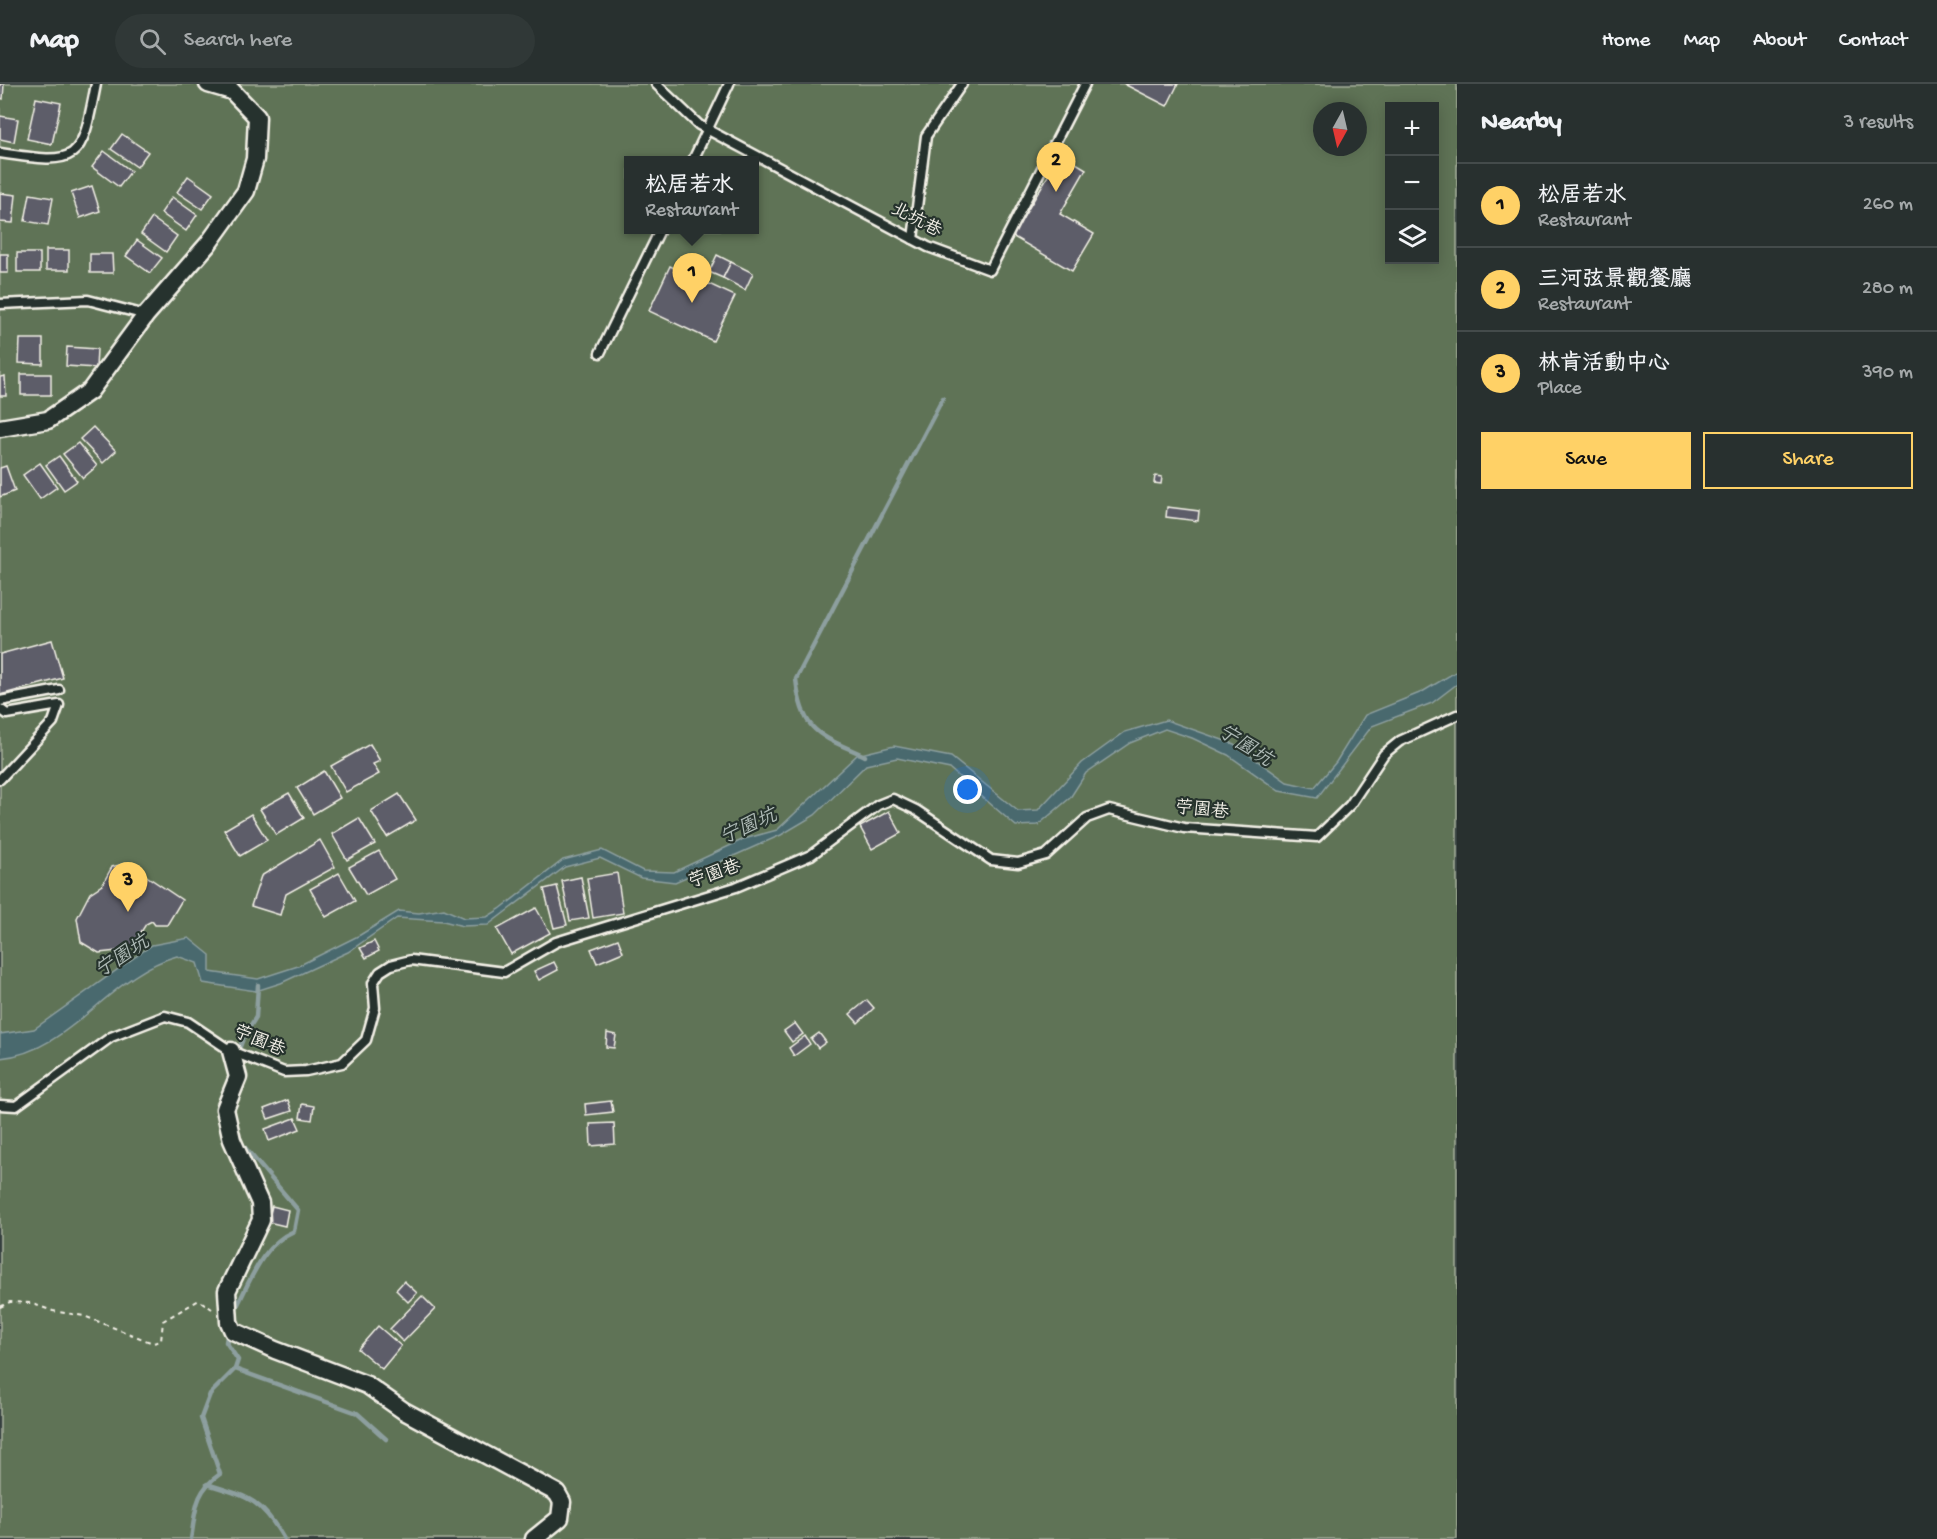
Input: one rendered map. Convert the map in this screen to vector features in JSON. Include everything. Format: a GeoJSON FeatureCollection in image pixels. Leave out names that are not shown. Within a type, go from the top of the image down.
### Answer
{"type":"FeatureCollection","features":[{"type":"Feature","properties":{"kind":"street"},"geometry":{"type":"LineString","coordinates":[[0,428],[48,420],[90,391],[146,315],[229,216],[246,191],[255,159],[257,117],[232,91],[208,84]]}},
{"type":"Feature","properties":{"kind":"street"},"geometry":{"type":"LineString","coordinates":[[231,1051],[238,1077],[225,1109],[232,1140],[260,1203],[261,1220],[227,1291],[229,1322],[233,1330],[274,1350],[367,1384],[404,1411],[557,1493],[562,1502],[561,1518],[534,1539]]}},
{"type":"Feature","properties":{"kind":"lane"},"geometry":{"type":"LineString","coordinates":[[0,153],[43,159],[63,159],[70,155],[86,137],[96,84]]}},
{"type":"Feature","properties":{"kind":"lane","name":"北坑巷"},"geometry":{"type":"LineString","coordinates":[[656,84],[699,125],[757,156]]}},
{"type":"Feature","properties":{"kind":"lane"},"geometry":{"type":"LineString","coordinates":[[695,156],[729,84]]}},
{"type":"Feature","properties":{"kind":"lane"},"geometry":{"type":"LineString","coordinates":[[913,239],[926,136],[962,84]]}},
{"type":"Feature","properties":{"kind":"lane","name":"北坑巷"},"geometry":{"type":"LineString","coordinates":[[759,157],[913,239],[990,270],[1085,84]]}},
{"type":"Feature","properties":{"kind":"lane"},"geometry":{"type":"LineString","coordinates":[[600,353],[658,234]]}},
{"type":"Feature","properties":{"kind":"lane"},"geometry":{"type":"LineString","coordinates":[[0,304],[88,300],[146,315]]}},
{"type":"Feature","properties":{"kind":"lane"},"geometry":{"type":"LineString","coordinates":[[0,701],[59,690]]}},
{"type":"Feature","properties":{"kind":"lane"},"geometry":{"type":"LineString","coordinates":[[0,708],[7,714],[59,705],[54,722],[0,779]]}},
{"type":"Feature","properties":{"kind":"lane","name":"苧園巷"},"geometry":{"type":"LineString","coordinates":[[0,1105],[16,1106],[111,1036],[165,1016],[188,1022],[231,1051],[284,1072],[306,1071],[342,1063],[366,1040],[375,1008],[373,983],[380,972],[391,965],[411,960],[504,972],[556,942],[736,887],[811,855],[878,805],[893,800],[916,810],[991,860],[1018,863],[1046,855],[1087,818],[1109,810],[1184,828],[1317,837],[1350,805],[1384,754],[1400,741],[1457,715]]}},
{"type":"Feature","properties":{"kind":"path"},"geometry":{"type":"LineString","coordinates":[[0,1307],[10,1302],[30,1303],[53,1311],[84,1316],[153,1343],[161,1341],[163,1321],[199,1300],[229,1322]]}},
{"type":"Feature","properties":{"kind":"green space"},"geometry":{"type":"Polygon","coordinates":[[[0,84],[1457,84],[1457,1539],[0,1539],[0,84]]]}},
{"type":"Feature","properties":{"kind":"water"},"geometry":{"type":"Polygon","coordinates":[[[1457,671],[1457,684],[1432,703],[1372,726],[1317,798],[1279,791],[1228,755],[1192,738],[1165,729],[1130,743],[1086,773],[1070,798],[1038,825],[1016,826],[950,769],[897,758],[866,765],[815,815],[781,835],[675,882],[641,878],[600,858],[565,867],[488,925],[463,926],[443,921],[397,918],[348,952],[281,983],[256,991],[203,983],[197,963],[177,956],[153,965],[131,979],[70,1028],[48,1042],[25,1053],[0,1058],[0,1034],[34,1029],[152,945],[189,938],[210,955],[210,972],[258,979],[298,966],[360,935],[399,911],[419,913],[444,909],[464,918],[487,917],[563,860],[602,850],[643,871],[674,872],[744,839],[777,830],[857,755],[894,746],[951,757],[1018,811],[1038,810],[1082,763],[1125,732],[1166,720],[1234,744],[1287,782],[1314,788],[1336,762],[1365,715],[1422,692],[1457,671]]]}},
{"type":"Feature","properties":{"kind":"building"},"geometry":{"type":"Polygon","coordinates":[[[0,84],[4,84],[3,99],[0,98],[0,84]]]}},
{"type":"Feature","properties":{"kind":"building"},"geometry":{"type":"Polygon","coordinates":[[[1124,84],[1178,84],[1167,106],[1124,84]]]}},
{"type":"Feature","properties":{"kind":"building"},"geometry":{"type":"Polygon","coordinates":[[[36,98],[61,103],[52,144],[27,139],[36,98]]]}},
{"type":"Feature","properties":{"kind":"building"},"geometry":{"type":"Polygon","coordinates":[[[0,116],[18,119],[14,142],[0,139],[0,116]]]}},
{"type":"Feature","properties":{"kind":"building"},"geometry":{"type":"Polygon","coordinates":[[[122,134],[148,152],[137,167],[111,149],[122,134]]]}},
{"type":"Feature","properties":{"kind":"building"},"geometry":{"type":"Polygon","coordinates":[[[104,151],[131,171],[119,187],[92,167],[104,151]]]}},
{"type":"Feature","properties":{"kind":"building"},"geometry":{"type":"Polygon","coordinates":[[[1061,154],[1086,169],[1060,214],[1094,234],[1072,271],[1012,236],[1061,154]]]}},
{"type":"Feature","properties":{"kind":"building"},"geometry":{"type":"Polygon","coordinates":[[[188,176],[213,194],[202,209],[177,192],[188,176]]]}},
{"type":"Feature","properties":{"kind":"building"},"geometry":{"type":"Polygon","coordinates":[[[92,186],[100,211],[80,218],[71,193],[92,186]]]}},
{"type":"Feature","properties":{"kind":"building"},"geometry":{"type":"Polygon","coordinates":[[[0,193],[16,195],[13,223],[0,222],[0,193]]]}},
{"type":"Feature","properties":{"kind":"building"},"geometry":{"type":"Polygon","coordinates":[[[30,194],[53,198],[48,225],[25,221],[30,194]]]}},
{"type":"Feature","properties":{"kind":"building"},"geometry":{"type":"Polygon","coordinates":[[[172,197],[197,215],[186,231],[161,213],[172,197]]]}},
{"type":"Feature","properties":{"kind":"building"},"geometry":{"type":"Polygon","coordinates":[[[152,218],[177,236],[166,252],[141,234],[152,218]]]}},
{"type":"Feature","properties":{"kind":"building"},"geometry":{"type":"Polygon","coordinates":[[[137,240],[162,258],[150,273],[126,256],[137,240]]]}},
{"type":"Feature","properties":{"kind":"building"},"geometry":{"type":"Polygon","coordinates":[[[46,250],[69,250],[69,270],[46,270],[46,250]]]}},
{"type":"Feature","properties":{"kind":"building"},"geometry":{"type":"Polygon","coordinates":[[[17,253],[40,253],[40,272],[17,272],[17,253]]]}},
{"type":"Feature","properties":{"kind":"building"},"geometry":{"type":"Polygon","coordinates":[[[0,254],[8,254],[8,273],[0,273],[0,254]]]}},
{"type":"Feature","properties":{"kind":"building"},"geometry":{"type":"Polygon","coordinates":[[[90,254],[112,254],[113,273],[90,273],[90,254]]]}},
{"type":"Feature","properties":{"kind":"building"},"geometry":{"type":"Polygon","coordinates":[[[717,255],[731,262],[723,278],[709,272],[717,255]]]}},
{"type":"Feature","properties":{"kind":"building"},"geometry":{"type":"Polygon","coordinates":[[[731,262],[753,273],[745,290],[723,278],[731,262]]]}},
{"type":"Feature","properties":{"kind":"building"},"geometry":{"type":"Polygon","coordinates":[[[670,266],[735,296],[713,341],[649,311],[670,266]]]}},
{"type":"Feature","properties":{"kind":"building"},"geometry":{"type":"Polygon","coordinates":[[[20,339],[43,339],[43,364],[19,363],[20,339]]]}},
{"type":"Feature","properties":{"kind":"building"},"geometry":{"type":"Polygon","coordinates":[[[67,347],[97,349],[96,368],[66,366],[67,347]]]}},
{"type":"Feature","properties":{"kind":"building"},"geometry":{"type":"Polygon","coordinates":[[[21,374],[51,374],[51,395],[21,395],[21,374]]]}},
{"type":"Feature","properties":{"kind":"building"},"geometry":{"type":"Polygon","coordinates":[[[5,376],[6,396],[0,396],[0,377],[5,376]]]}},
{"type":"Feature","properties":{"kind":"building"},"geometry":{"type":"Polygon","coordinates":[[[93,427],[116,451],[103,463],[80,439],[93,427]]]}},
{"type":"Feature","properties":{"kind":"building"},"geometry":{"type":"Polygon","coordinates":[[[78,443],[97,466],[83,478],[63,454],[78,443]]]}},
{"type":"Feature","properties":{"kind":"building"},"geometry":{"type":"Polygon","coordinates":[[[59,456],[77,481],[64,490],[46,465],[59,456]]]}},
{"type":"Feature","properties":{"kind":"building"},"geometry":{"type":"Polygon","coordinates":[[[40,463],[57,487],[40,499],[23,475],[40,463]]]}},
{"type":"Feature","properties":{"kind":"building"},"geometry":{"type":"Polygon","coordinates":[[[6,466],[15,491],[0,497],[0,468],[6,466]]]}},
{"type":"Feature","properties":{"kind":"building"},"geometry":{"type":"Polygon","coordinates":[[[1155,476],[1162,477],[1161,484],[1154,483],[1155,476]]]}},
{"type":"Feature","properties":{"kind":"building"},"geometry":{"type":"Polygon","coordinates":[[[1167,507],[1199,511],[1198,521],[1166,517],[1167,507]]]}},
{"type":"Feature","properties":{"kind":"building"},"geometry":{"type":"Polygon","coordinates":[[[52,640],[63,678],[0,695],[0,654],[52,640]]]}},
{"type":"Feature","properties":{"kind":"building"},"geometry":{"type":"Polygon","coordinates":[[[370,744],[380,761],[373,764],[379,774],[346,792],[331,766],[370,744]]]}},
{"type":"Feature","properties":{"kind":"building"},"geometry":{"type":"Polygon","coordinates":[[[324,771],[340,798],[313,814],[297,788],[324,771]]]}},
{"type":"Feature","properties":{"kind":"building"},"geometry":{"type":"Polygon","coordinates":[[[289,793],[304,818],[276,835],[260,809],[289,793]]]}},
{"type":"Feature","properties":{"kind":"building"},"geometry":{"type":"Polygon","coordinates":[[[399,794],[416,820],[387,837],[371,811],[399,794]]]}},
{"type":"Feature","properties":{"kind":"building"},"geometry":{"type":"Polygon","coordinates":[[[889,811],[901,833],[872,849],[860,827],[889,811]]]}},
{"type":"Feature","properties":{"kind":"building"},"geometry":{"type":"Polygon","coordinates":[[[251,814],[267,840],[240,856],[224,830],[251,814]]]}},
{"type":"Feature","properties":{"kind":"building"},"geometry":{"type":"Polygon","coordinates":[[[359,818],[375,844],[347,860],[332,834],[359,818]]]}},
{"type":"Feature","properties":{"kind":"building"},"geometry":{"type":"Polygon","coordinates":[[[320,840],[335,867],[286,894],[280,915],[251,906],[261,876],[320,840]]]}},
{"type":"Feature","properties":{"kind":"building"},"geometry":{"type":"Polygon","coordinates":[[[379,851],[395,879],[366,895],[349,867],[379,851]]]}},
{"type":"Feature","properties":{"kind":"building"},"geometry":{"type":"Polygon","coordinates":[[[127,863],[182,900],[167,925],[155,925],[152,921],[146,924],[128,953],[117,951],[99,953],[81,942],[77,918],[90,893],[102,885],[112,867],[127,863]]]}},
{"type":"Feature","properties":{"kind":"building"},"geometry":{"type":"Polygon","coordinates":[[[339,873],[355,901],[326,917],[310,889],[339,873]]]}},
{"type":"Feature","properties":{"kind":"building"},"geometry":{"type":"Polygon","coordinates":[[[617,873],[623,913],[593,918],[587,878],[617,873]]]}},
{"type":"Feature","properties":{"kind":"building"},"geometry":{"type":"Polygon","coordinates":[[[581,877],[589,918],[570,921],[562,881],[581,877]]]}},
{"type":"Feature","properties":{"kind":"building"},"geometry":{"type":"Polygon","coordinates":[[[557,886],[567,925],[554,928],[544,889],[557,886]]]}},
{"type":"Feature","properties":{"kind":"building"},"geometry":{"type":"Polygon","coordinates":[[[536,908],[550,933],[511,954],[497,929],[536,908]]]}},
{"type":"Feature","properties":{"kind":"building"},"geometry":{"type":"Polygon","coordinates":[[[618,939],[623,952],[597,963],[591,949],[618,939]]]}},
{"type":"Feature","properties":{"kind":"building"},"geometry":{"type":"Polygon","coordinates":[[[374,941],[379,951],[366,958],[360,948],[374,941]]]}},
{"type":"Feature","properties":{"kind":"building"},"geometry":{"type":"Polygon","coordinates":[[[554,962],[558,970],[539,980],[534,971],[554,962]]]}},
{"type":"Feature","properties":{"kind":"building"},"geometry":{"type":"Polygon","coordinates":[[[867,1000],[874,1008],[858,1023],[850,1014],[867,1000]]]}},
{"type":"Feature","properties":{"kind":"building"},"geometry":{"type":"Polygon","coordinates":[[[795,1023],[803,1034],[792,1042],[784,1031],[795,1023]]]}},
{"type":"Feature","properties":{"kind":"building"},"geometry":{"type":"Polygon","coordinates":[[[607,1033],[616,1035],[614,1048],[606,1047],[607,1033]]]}},
{"type":"Feature","properties":{"kind":"building"},"geometry":{"type":"Polygon","coordinates":[[[819,1033],[826,1042],[818,1048],[811,1039],[819,1033]]]}},
{"type":"Feature","properties":{"kind":"building"},"geometry":{"type":"Polygon","coordinates":[[[805,1036],[810,1044],[794,1056],[789,1048],[805,1036]]]}},
{"type":"Feature","properties":{"kind":"building"},"geometry":{"type":"Polygon","coordinates":[[[288,1100],[292,1111],[268,1119],[264,1109],[288,1100]]]}},
{"type":"Feature","properties":{"kind":"building"},"geometry":{"type":"Polygon","coordinates":[[[611,1101],[613,1112],[586,1115],[585,1104],[611,1101]]]}},
{"type":"Feature","properties":{"kind":"building"},"geometry":{"type":"Polygon","coordinates":[[[302,1104],[314,1106],[312,1120],[300,1118],[302,1104]]]}},
{"type":"Feature","properties":{"kind":"building"},"geometry":{"type":"Polygon","coordinates":[[[295,1118],[300,1129],[269,1141],[265,1129],[295,1118]]]}},
{"type":"Feature","properties":{"kind":"building"},"geometry":{"type":"Polygon","coordinates":[[[614,1123],[615,1144],[591,1146],[590,1124],[614,1123]]]}},
{"type":"Feature","properties":{"kind":"building"},"geometry":{"type":"Polygon","coordinates":[[[272,1206],[288,1210],[285,1226],[268,1222],[272,1206]]]}},
{"type":"Feature","properties":{"kind":"building"},"geometry":{"type":"Polygon","coordinates":[[[404,1281],[417,1293],[408,1302],[396,1290],[404,1281]]]}},
{"type":"Feature","properties":{"kind":"building"},"geometry":{"type":"Polygon","coordinates":[[[422,1296],[435,1309],[403,1342],[390,1329],[422,1296]]]}},
{"type":"Feature","properties":{"kind":"building"},"geometry":{"type":"Polygon","coordinates":[[[378,1326],[401,1346],[382,1369],[358,1349],[378,1326]]]}},
{"type":"Feature","properties":{"kind":"waterway"},"geometry":{"type":"LineString","coordinates":[[865,756],[836,743],[816,730],[803,711],[796,679],[943,398]]}},
{"type":"Feature","properties":{"kind":"waterway"},"geometry":{"type":"LineString","coordinates":[[238,1052],[244,1036],[256,1017],[258,985]]}},
{"type":"Feature","properties":{"kind":"waterway"},"geometry":{"type":"LineString","coordinates":[[234,1312],[265,1255],[273,1245],[294,1231],[298,1210],[241,1143]]}},
{"type":"Feature","properties":{"kind":"waterway"},"geometry":{"type":"LineString","coordinates":[[191,1539],[201,1495],[211,1481],[220,1474],[201,1418],[210,1394],[235,1369],[238,1360],[226,1342],[228,1331]]}},
{"type":"Feature","properties":{"kind":"waterway"},"geometry":{"type":"LineString","coordinates":[[235,1369],[357,1413],[386,1439]]}},
{"type":"Feature","properties":{"kind":"waterway"},"geometry":{"type":"LineString","coordinates":[[207,1484],[234,1492],[253,1501],[268,1515],[284,1539]]}},
{"type":"Feature","properties":{"kind":"place","name":"三河弦景觀餐廳"},"geometry":{"type":"Point","coordinates":[1056,192]}},
{"type":"Feature","properties":{"kind":"place","name":"松居若水"},"geometry":{"type":"Point","coordinates":[692,303]}},
{"type":"Feature","properties":{"kind":"place","name":"林肯活動中心"},"geometry":{"type":"Point","coordinates":[128,912]}},
{"type":"Feature","properties":{"kind":"water label","name":"宁園坑"},"geometry":{"type":"Point","coordinates":[1244,747]}},
{"type":"Feature","properties":{"kind":"water label","name":"宁園坑"},"geometry":{"type":"Point","coordinates":[749,828]}},
{"type":"Feature","properties":{"kind":"water label","name":"宁園坑"},"geometry":{"type":"Point","coordinates":[123,958]}}]}
